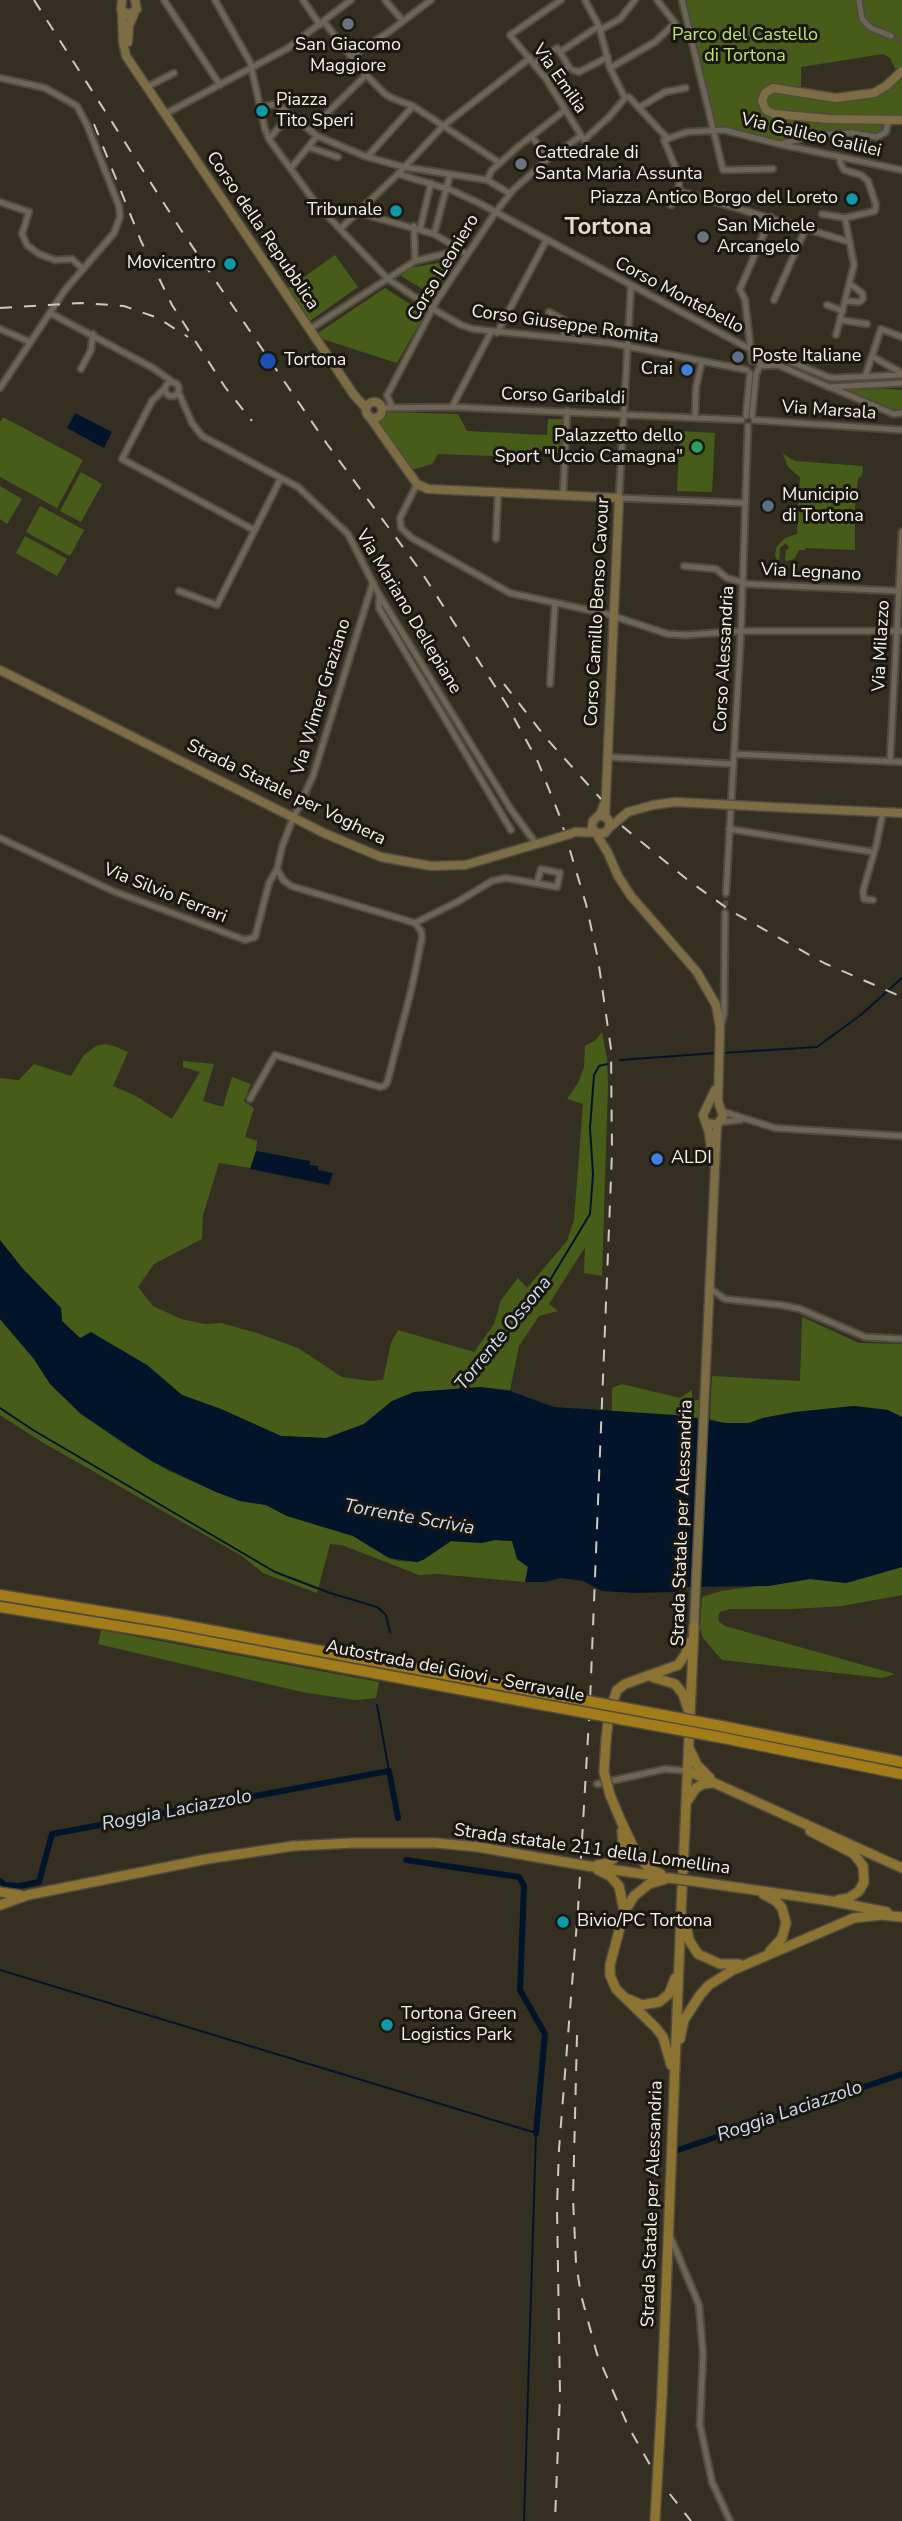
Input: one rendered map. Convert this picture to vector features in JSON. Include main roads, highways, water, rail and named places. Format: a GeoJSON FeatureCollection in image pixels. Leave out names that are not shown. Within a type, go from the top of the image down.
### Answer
{"type":"FeatureCollection","features":[{"type":"Feature","properties":{"kind":"highway","name":"Autostrada dei Giovi - Serravalle"},"geometry":{"type":"LineString","coordinates":[[0,1595],[153,1619],[902,1762]]}},
{"type":"Feature","properties":{"kind":"highway","name":"Autostrada dei Giovi - Serravalle"},"geometry":{"type":"LineString","coordinates":[[0,1607],[166,1634],[902,1774]]}},
{"type":"Feature","properties":{"kind":"main road","name":"Corso della Repubblica"},"geometry":{"type":"LineString","coordinates":[[122,0],[119,6],[124,51],[354,395],[417,484],[428,489],[498,494],[620,498]]}},
{"type":"Feature","properties":{"kind":"main road","name":"Corso della Repubblica"},"geometry":{"type":"LineString","coordinates":[[135,69],[128,46],[129,25],[137,1]]}},
{"type":"Feature","properties":{"kind":"main road"},"geometry":{"type":"LineString","coordinates":[[121,12],[126,15],[134,13]]}},
{"type":"Feature","properties":{"kind":"main road"},"geometry":{"type":"LineString","coordinates":[[902,71],[874,93],[859,96],[821,97],[773,88],[767,90],[763,97],[763,108],[774,114],[902,120]]}},
{"type":"Feature","properties":{"kind":"main road"},"geometry":{"type":"LineString","coordinates":[[368,412],[374,402],[379,403],[382,408]]}},
{"type":"Feature","properties":{"kind":"main road","name":"Corso Camillo Benso Cavour"},"geometry":{"type":"LineString","coordinates":[[601,818],[607,795],[612,617],[620,498]]}},
{"type":"Feature","properties":{"kind":"main road","name":"Strada Statale per Voghera"},"geometry":{"type":"LineString","coordinates":[[0,670],[363,851],[419,865],[465,866],[557,838],[601,818],[675,802],[902,813]]}},
{"type":"Feature","properties":{"kind":"main road"},"geometry":{"type":"LineString","coordinates":[[608,829],[628,812]]}},
{"type":"Feature","properties":{"kind":"main road","name":"Strada Statale per Alessandria"},"geometry":{"type":"LineString","coordinates":[[608,853],[608,829],[601,818],[593,828],[618,876],[631,896],[697,972],[716,1005],[720,1027],[720,1061],[717,1084],[709,1107],[703,1115],[707,1123],[713,1175]]}},
{"type":"Feature","properties":{"kind":"main road","name":"Strada Statale per Voghera"},"geometry":{"type":"LineString","coordinates":[[574,832],[608,829]]}},
{"type":"Feature","properties":{"kind":"main road","name":"Strada Statale per Alessandria"},"geometry":{"type":"LineString","coordinates":[[683,1871],[713,1175],[719,1123],[723,1116],[717,1084]]}},
{"type":"Feature","properties":{"kind":"main road"},"geometry":{"type":"LineString","coordinates":[[709,1107],[720,1109]]}},
{"type":"Feature","properties":{"kind":"main road"},"geometry":{"type":"LineString","coordinates":[[707,1123],[719,1123]]}},
{"type":"Feature","properties":{"kind":"main road"},"geometry":{"type":"LineString","coordinates":[[669,1878],[642,1862],[621,1821],[604,1772],[606,1740],[609,1713],[617,1690],[625,1684],[671,1669],[682,1660],[694,1627]]}},
{"type":"Feature","properties":{"kind":"main road"},"geometry":{"type":"LineString","coordinates":[[650,1676],[666,1679],[679,1688],[690,1715]]}},
{"type":"Feature","properties":{"kind":"main road"},"geometry":{"type":"LineString","coordinates":[[689,1745],[697,1765],[717,1783]]}},
{"type":"Feature","properties":{"kind":"main road"},"geometry":{"type":"LineString","coordinates":[[688,1771],[902,1868]]}},
{"type":"Feature","properties":{"kind":"main road"},"geometry":{"type":"LineString","coordinates":[[685,1806],[696,1788],[703,1784],[717,1783]]}},
{"type":"Feature","properties":{"kind":"main road"},"geometry":{"type":"LineString","coordinates":[[795,1820],[854,1854],[863,1866],[864,1882],[859,1891],[849,1898],[831,1901]]}},
{"type":"Feature","properties":{"kind":"main road"},"geometry":{"type":"LineString","coordinates":[[588,1866],[608,1863],[618,1855],[623,1844],[621,1821]]}},
{"type":"Feature","properties":{"kind":"main road","name":"Strada statale 211 della Lomellina"},"geometry":{"type":"LineString","coordinates":[[0,1905],[28,1895],[207,1859],[304,1846],[436,1843],[478,1847],[588,1866],[831,1901],[902,1916]]}},
{"type":"Feature","properties":{"kind":"main road"},"geometry":{"type":"LineString","coordinates":[[588,1866],[615,1881],[622,1893],[624,1912]]}},
{"type":"Feature","properties":{"kind":"main road"},"geometry":{"type":"LineString","coordinates":[[669,1878],[643,1887],[634,1896],[624,1912],[610,1965],[612,1982],[621,1995],[663,2036],[674,2089]]}},
{"type":"Feature","properties":{"kind":"main road"},"geometry":{"type":"LineString","coordinates":[[741,1887],[770,1897],[785,1914],[786,1923],[782,1938],[765,1955]]}},
{"type":"Feature","properties":{"kind":"main road","name":"Strada Statale per Alessandria"},"geometry":{"type":"LineString","coordinates":[[655,2521],[682,1888]]}},
{"type":"Feature","properties":{"kind":"main road","name":"Strada statale 211 della Lomellina"},"geometry":{"type":"LineString","coordinates":[[0,1892],[28,1895]]}},
{"type":"Feature","properties":{"kind":"main road"},"geometry":{"type":"LineString","coordinates":[[682,1900],[689,1940],[698,1954],[720,1964],[744,1964]]}},
{"type":"Feature","properties":{"kind":"main road"},"geometry":{"type":"LineString","coordinates":[[675,2058],[684,2021],[700,1995],[720,1977],[744,1964],[854,1918],[902,1916]]}},
{"type":"Feature","properties":{"kind":"main road"},"geometry":{"type":"LineString","coordinates":[[621,1995],[642,2005],[654,2004],[664,1999],[673,1988],[680,1948]]}},
{"type":"Feature","properties":{"kind":"water"},"geometry":{"type":"Polygon","coordinates":[[[75,413],[112,432],[104,448],[67,428],[75,413]]]}},
{"type":"Feature","properties":{"kind":"water"},"geometry":{"type":"Polygon","coordinates":[[[256,1151],[310,1161],[310,1165],[318,1166],[318,1170],[333,1173],[329,1185],[250,1169],[256,1151]]]}},
{"type":"Feature","properties":{"kind":"water","name":"Torrente Scrivia"},"geometry":{"type":"Polygon","coordinates":[[[0,1240],[23,1269],[61,1308],[62,1321],[80,1338],[91,1332],[147,1365],[182,1395],[281,1436],[326,1438],[364,1424],[392,1401],[414,1392],[480,1387],[510,1391],[554,1407],[675,1415],[726,1423],[749,1423],[795,1412],[854,1406],[888,1410],[902,1417],[902,1567],[846,1583],[810,1579],[769,1586],[685,1587],[676,1592],[634,1593],[602,1591],[583,1581],[561,1578],[545,1582],[525,1582],[528,1567],[517,1559],[512,1541],[451,1541],[417,1562],[389,1558],[353,1536],[287,1516],[266,1505],[240,1501],[216,1492],[153,1462],[81,1414],[50,1384],[34,1359],[0,1319],[0,1240]]]}},
{"type":"Feature","properties":{"kind":"waterway","name":"Torrente Ossona"},"geometry":{"type":"LineString","coordinates":[[722,1053],[817,1047],[862,1014],[902,978]]}},
{"type":"Feature","properties":{"kind":"waterway","name":"Torrente Ossona"},"geometry":{"type":"LineString","coordinates":[[620,1060],[716,1053]]}},
{"type":"Feature","properties":{"kind":"waterway","name":"Torrente Ossona"},"geometry":{"type":"LineString","coordinates":[[460,1389],[541,1295],[590,1214],[593,1174],[590,1128],[594,1075],[599,1066],[607,1064]]}},
{"type":"Feature","properties":{"kind":"waterway"},"geometry":{"type":"LineString","coordinates":[[0,1408],[275,1572],[377,1607],[386,1615],[390,1632]]}},
{"type":"Feature","properties":{"kind":"waterway"},"geometry":{"type":"LineString","coordinates":[[377,1705],[389,1771]]}},
{"type":"Feature","properties":{"kind":"waterway","name":"Roggia Laciazzolo"},"geometry":{"type":"LineString","coordinates":[[0,1881],[5,1885],[19,1886],[39,1882],[52,1834],[389,1771],[398,1818]]}},
{"type":"Feature","properties":{"kind":"waterway","name":"Roggia Laciazzolo"},"geometry":{"type":"LineString","coordinates":[[406,1860],[519,1877],[524,1886],[520,1990],[545,2034],[536,2133]]}},
{"type":"Feature","properties":{"kind":"waterway"},"geometry":{"type":"LineString","coordinates":[[0,1970],[536,2133],[524,2521]]}},
{"type":"Feature","properties":{"kind":"waterway","name":"Roggia Laciazzolo"},"geometry":{"type":"LineString","coordinates":[[678,2150],[902,2074]]}},
{"type":"Feature","properties":{"kind":"tunnel"},"geometry":{"type":"LineString","coordinates":[[891,36],[902,41]]}},
{"type":"Feature","properties":{"kind":"tunnel"},"geometry":{"type":"LineString","coordinates":[[725,913],[726,893]]}},
{"type":"Feature","properties":{"kind":"railway"},"geometry":{"type":"LineString","coordinates":[[34,0],[181,230],[327,444],[422,573],[507,705],[538,762],[560,817],[586,904],[598,959],[611,1049],[612,1153],[590,1702],[578,1909],[559,2149],[557,2207],[560,2394],[555,2521]]}},
{"type":"Feature","properties":{"kind":"railway"},"geometry":{"type":"LineString","coordinates":[[94,124],[141,241],[172,305],[225,387],[252,421]]}},
{"type":"Feature","properties":{"kind":"railway"},"geometry":{"type":"LineString","coordinates":[[0,308],[81,303],[124,306],[158,318],[188,337]]}},
{"type":"Feature","properties":{"kind":"railway"},"geometry":{"type":"LineString","coordinates":[[504,684],[546,738],[601,799]]}},
{"type":"Feature","properties":{"kind":"railway"},"geometry":{"type":"LineString","coordinates":[[622,826],[689,881],[731,911],[824,963],[902,997]]}},
{"type":"Feature","properties":{"kind":"railway"},"geometry":{"type":"LineString","coordinates":[[577,2035],[573,2198],[576,2263],[581,2295],[597,2354],[628,2426],[658,2479],[691,2521]]}},
{"type":"Feature","properties":{"kind":"place","name":"San Giacomo Maggiore"},"geometry":{"type":"Point","coordinates":[348,24]}},
{"type":"Feature","properties":{"kind":"place","name":"Piazza Tito Speri"},"geometry":{"type":"Point","coordinates":[262,111]}},
{"type":"Feature","properties":{"kind":"place","name":"Cattedrale di Santa Maria Assunta"},"geometry":{"type":"Point","coordinates":[521,164]}},
{"type":"Feature","properties":{"kind":"place","name":"Piazza Antico Borgo del Loreto"},"geometry":{"type":"Point","coordinates":[852,199]}},
{"type":"Feature","properties":{"kind":"place","name":"Tribunale"},"geometry":{"type":"Point","coordinates":[396,211]}},
{"type":"Feature","properties":{"kind":"place","name":"San Michele Arcangelo"},"geometry":{"type":"Point","coordinates":[703,237]}},
{"type":"Feature","properties":{"kind":"place","name":"Movicentro"},"geometry":{"type":"Point","coordinates":[230,264]}},
{"type":"Feature","properties":{"kind":"place","name":"Poste Italiane"},"geometry":{"type":"Point","coordinates":[738,357]}},
{"type":"Feature","properties":{"kind":"place","name":"Tortona"},"geometry":{"type":"Point","coordinates":[268,361]}},
{"type":"Feature","properties":{"kind":"place","name":"Crai"},"geometry":{"type":"Point","coordinates":[687,370]}},
{"type":"Feature","properties":{"kind":"place","name":"Palazzetto dello Sport \"Uccio Camagna\""},"geometry":{"type":"Point","coordinates":[697,447]}},
{"type":"Feature","properties":{"kind":"place","name":"Municipio di Tortona"},"geometry":{"type":"Point","coordinates":[768,506]}},
{"type":"Feature","properties":{"kind":"place","name":"ALDI"},"geometry":{"type":"Point","coordinates":[657,1159]}},
{"type":"Feature","properties":{"kind":"place","name":"Bivio/PC Tortona"},"geometry":{"type":"Point","coordinates":[563,1922]}},
{"type":"Feature","properties":{"kind":"place","name":"Tortona Green Logistics Park"},"geometry":{"type":"Point","coordinates":[387,2025]}},
{"type":"Feature","properties":{"kind":"district","name":"Tortona"},"geometry":{"type":"Point","coordinates":[608,228]}},
{"type":"Feature","properties":{"kind":"park label","name":"Parco del Castello di Tortona"},"geometry":{"type":"Point","coordinates":[745,46]}}]}
